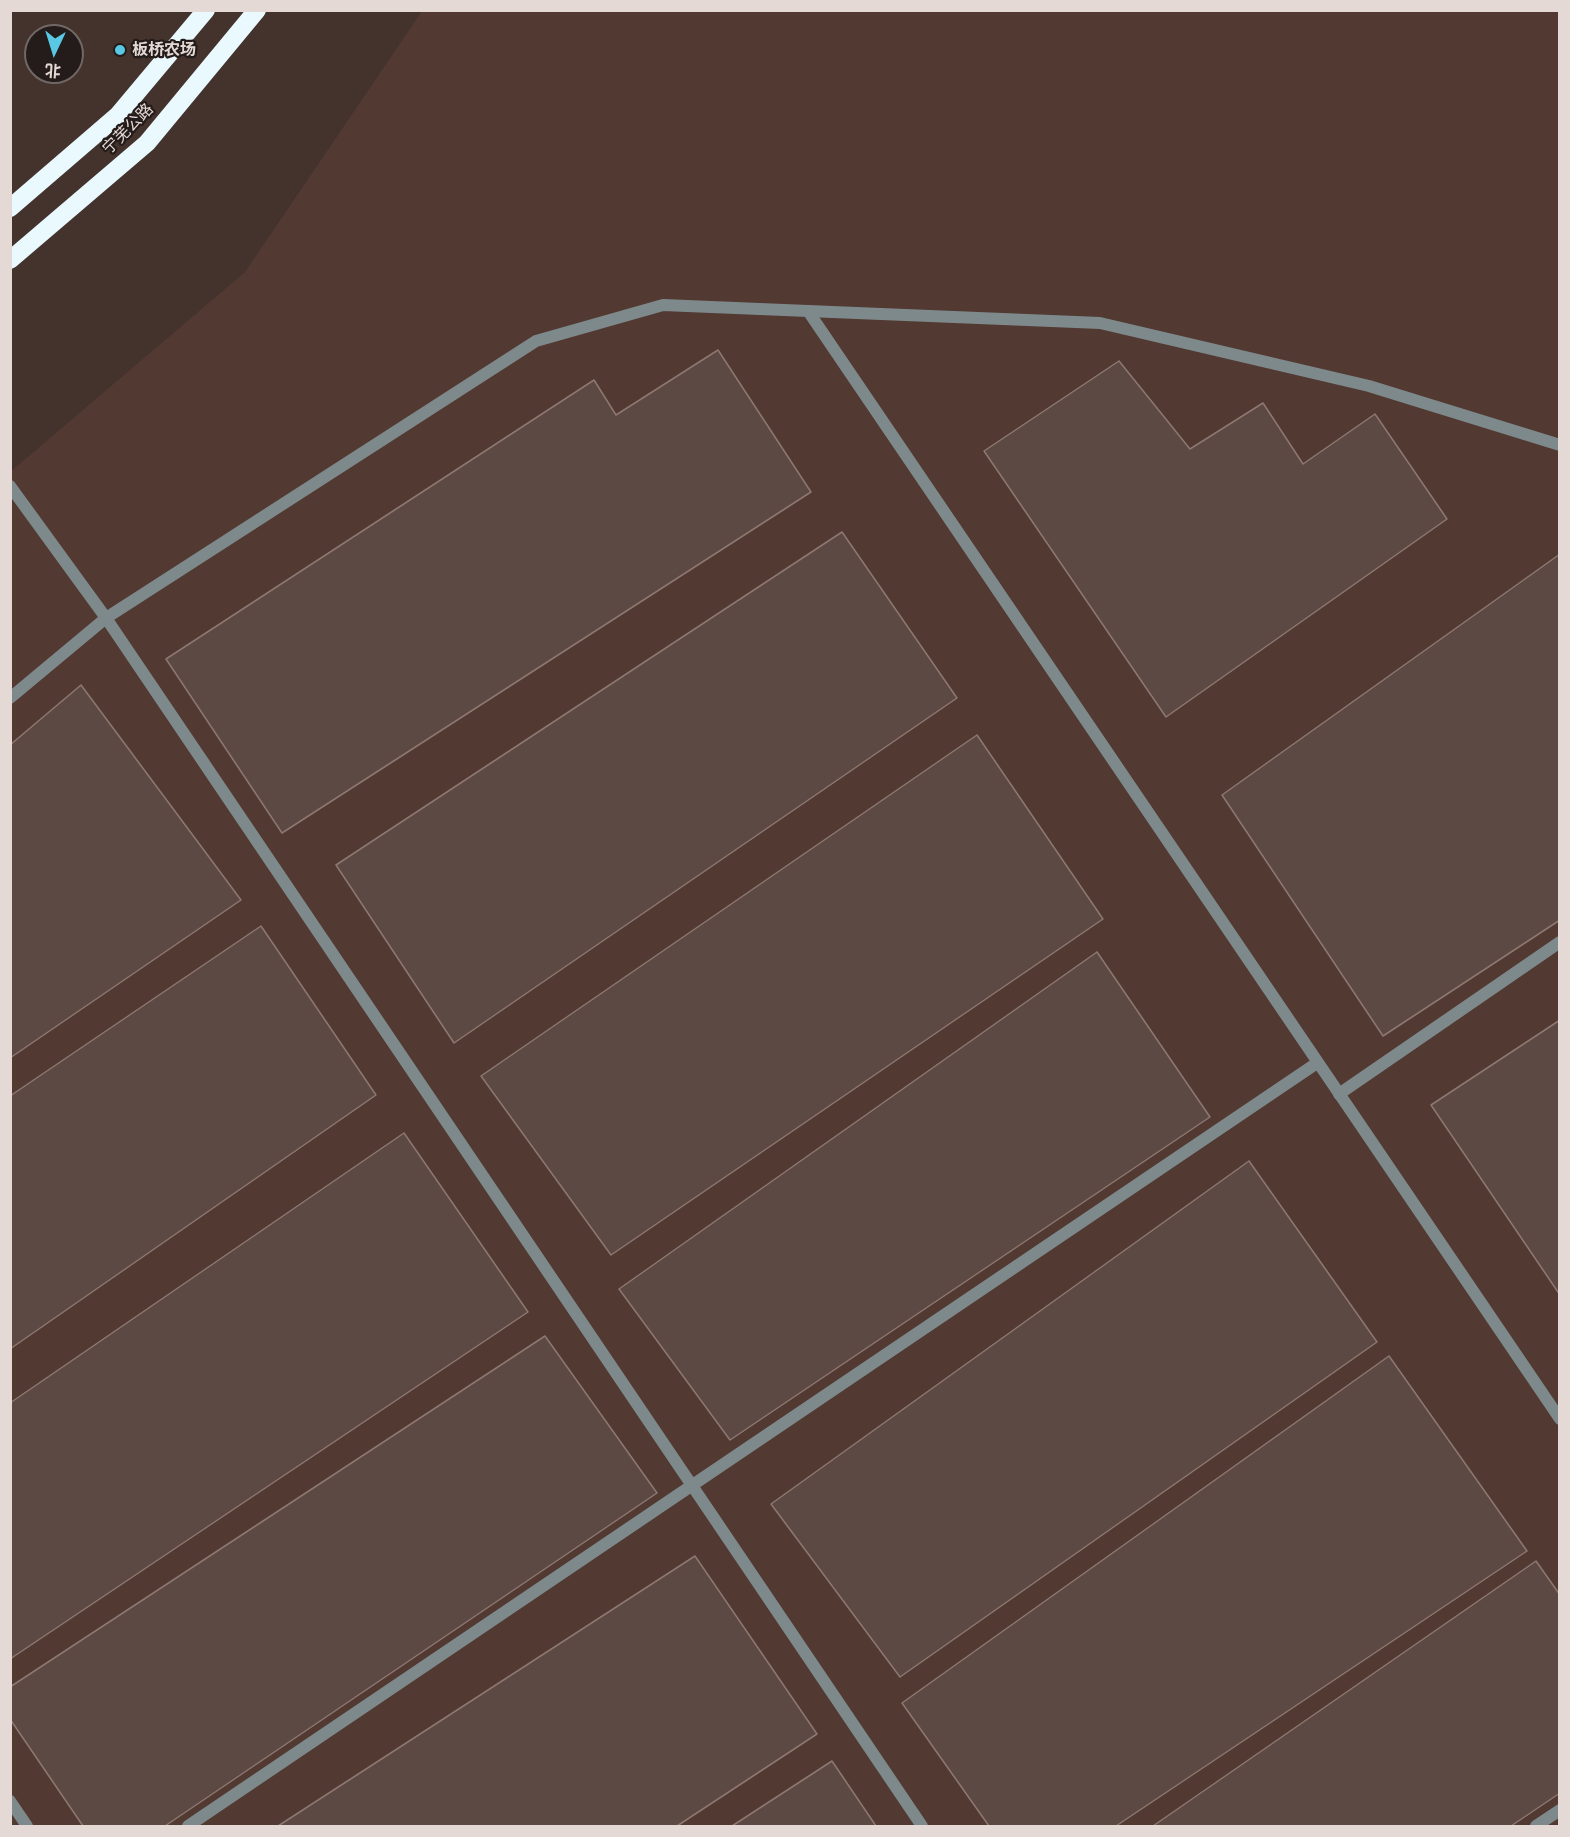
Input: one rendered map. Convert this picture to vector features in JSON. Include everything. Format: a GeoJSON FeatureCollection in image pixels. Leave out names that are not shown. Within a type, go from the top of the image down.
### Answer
{"type":"FeatureCollection","features":[{"type":"Feature","properties":{"kind":"highway","name":"宁芜公路"},"geometry":{"type":"LineString","coordinates":[[10,208],[118,115],[206,10]]}},
{"type":"Feature","properties":{"kind":"highway","name":"宁芜公路"},"geometry":{"type":"LineString","coordinates":[[10,260],[147,142],[257,10]]}},
{"type":"Feature","properties":{"kind":"street"},"geometry":{"type":"LineString","coordinates":[[10,698],[105,618],[536,341],[663,305],[1100,323],[1369,386],[1560,445]]}},
{"type":"Feature","properties":{"kind":"street"},"geometry":{"type":"LineString","coordinates":[[808,310],[1317,1063],[1558,1413]]}},
{"type":"Feature","properties":{"kind":"street"},"geometry":{"type":"LineString","coordinates":[[10,486],[105,618],[921,1827]]}},
{"type":"Feature","properties":{"kind":"street"},"geometry":{"type":"LineString","coordinates":[[1339,1094],[1560,942]]}},
{"type":"Feature","properties":{"kind":"street"},"geometry":{"type":"LineString","coordinates":[[188,1827],[1317,1063]]}},
{"type":"Feature","properties":{"kind":"street"},"geometry":{"type":"LineString","coordinates":[[10,1801],[27,1827]]}},
{"type":"Feature","properties":{"kind":"street"},"geometry":{"type":"LineString","coordinates":[[1536,1827],[1560,1810]]}},
{"type":"Feature","properties":{"kind":"shaded area"},"geometry":{"type":"Polygon","coordinates":[[[422,11],[1559,11],[1559,1826],[11,1826],[10,472],[245,272],[422,11]]]}},
{"type":"Feature","properties":{"kind":"building"},"geometry":{"type":"Polygon","coordinates":[[[718,350],[811,492],[282,833],[166,659],[594,380],[616,415],[718,350]]]}},
{"type":"Feature","properties":{"kind":"building"},"geometry":{"type":"Polygon","coordinates":[[[1119,361],[1190,449],[1263,403],[1303,464],[1375,414],[1447,519],[1166,717],[984,451],[1119,361]]]}},
{"type":"Feature","properties":{"kind":"building"},"geometry":{"type":"Polygon","coordinates":[[[842,532],[957,698],[454,1043],[336,865],[842,532]]]}},
{"type":"Feature","properties":{"kind":"building"},"geometry":{"type":"Polygon","coordinates":[[[1560,554],[1560,920],[1383,1036],[1222,795],[1560,554]]]}},
{"type":"Feature","properties":{"kind":"building"},"geometry":{"type":"Polygon","coordinates":[[[81,685],[241,900],[10,1058],[10,745],[81,685]]]}},
{"type":"Feature","properties":{"kind":"building"},"geometry":{"type":"Polygon","coordinates":[[[977,735],[1103,919],[611,1255],[481,1076],[977,735]]]}},
{"type":"Feature","properties":{"kind":"building"},"geometry":{"type":"Polygon","coordinates":[[[261,926],[376,1095],[10,1349],[10,1096],[261,926]]]}},
{"type":"Feature","properties":{"kind":"building"},"geometry":{"type":"Polygon","coordinates":[[[1097,952],[1210,1117],[730,1440],[619,1289],[1097,952]]]}},
{"type":"Feature","properties":{"kind":"building"},"geometry":{"type":"Polygon","coordinates":[[[1560,1020],[1560,1295],[1431,1105],[1560,1020]]]}},
{"type":"Feature","properties":{"kind":"building"},"geometry":{"type":"Polygon","coordinates":[[[404,1133],[528,1312],[10,1659],[10,1403],[404,1133]]]}},
{"type":"Feature","properties":{"kind":"building"},"geometry":{"type":"Polygon","coordinates":[[[1249,1161],[1377,1342],[900,1677],[771,1504],[1249,1161]]]}},
{"type":"Feature","properties":{"kind":"building"},"geometry":{"type":"Polygon","coordinates":[[[545,1336],[657,1493],[165,1826],[83,1826],[10,1719],[10,1687],[545,1336]]]}},
{"type":"Feature","properties":{"kind":"building"},"geometry":{"type":"Polygon","coordinates":[[[1389,1356],[1527,1551],[1116,1826],[989,1826],[902,1703],[1389,1356]]]}},
{"type":"Feature","properties":{"kind":"building"},"geometry":{"type":"Polygon","coordinates":[[[695,1556],[817,1734],[677,1826],[278,1826],[695,1556]]]}},
{"type":"Feature","properties":{"kind":"building"},"geometry":{"type":"Polygon","coordinates":[[[1536,1561],[1560,1595],[1560,1793],[1511,1826],[1153,1826],[1536,1561]]]}},
{"type":"Feature","properties":{"kind":"building"},"geometry":{"type":"Polygon","coordinates":[[[832,1761],[876,1826],[732,1826],[832,1761]]]}},
{"type":"Feature","properties":{"kind":"place","name":"板桥农场"},"geometry":{"type":"Point","coordinates":[120,50]}}]}
